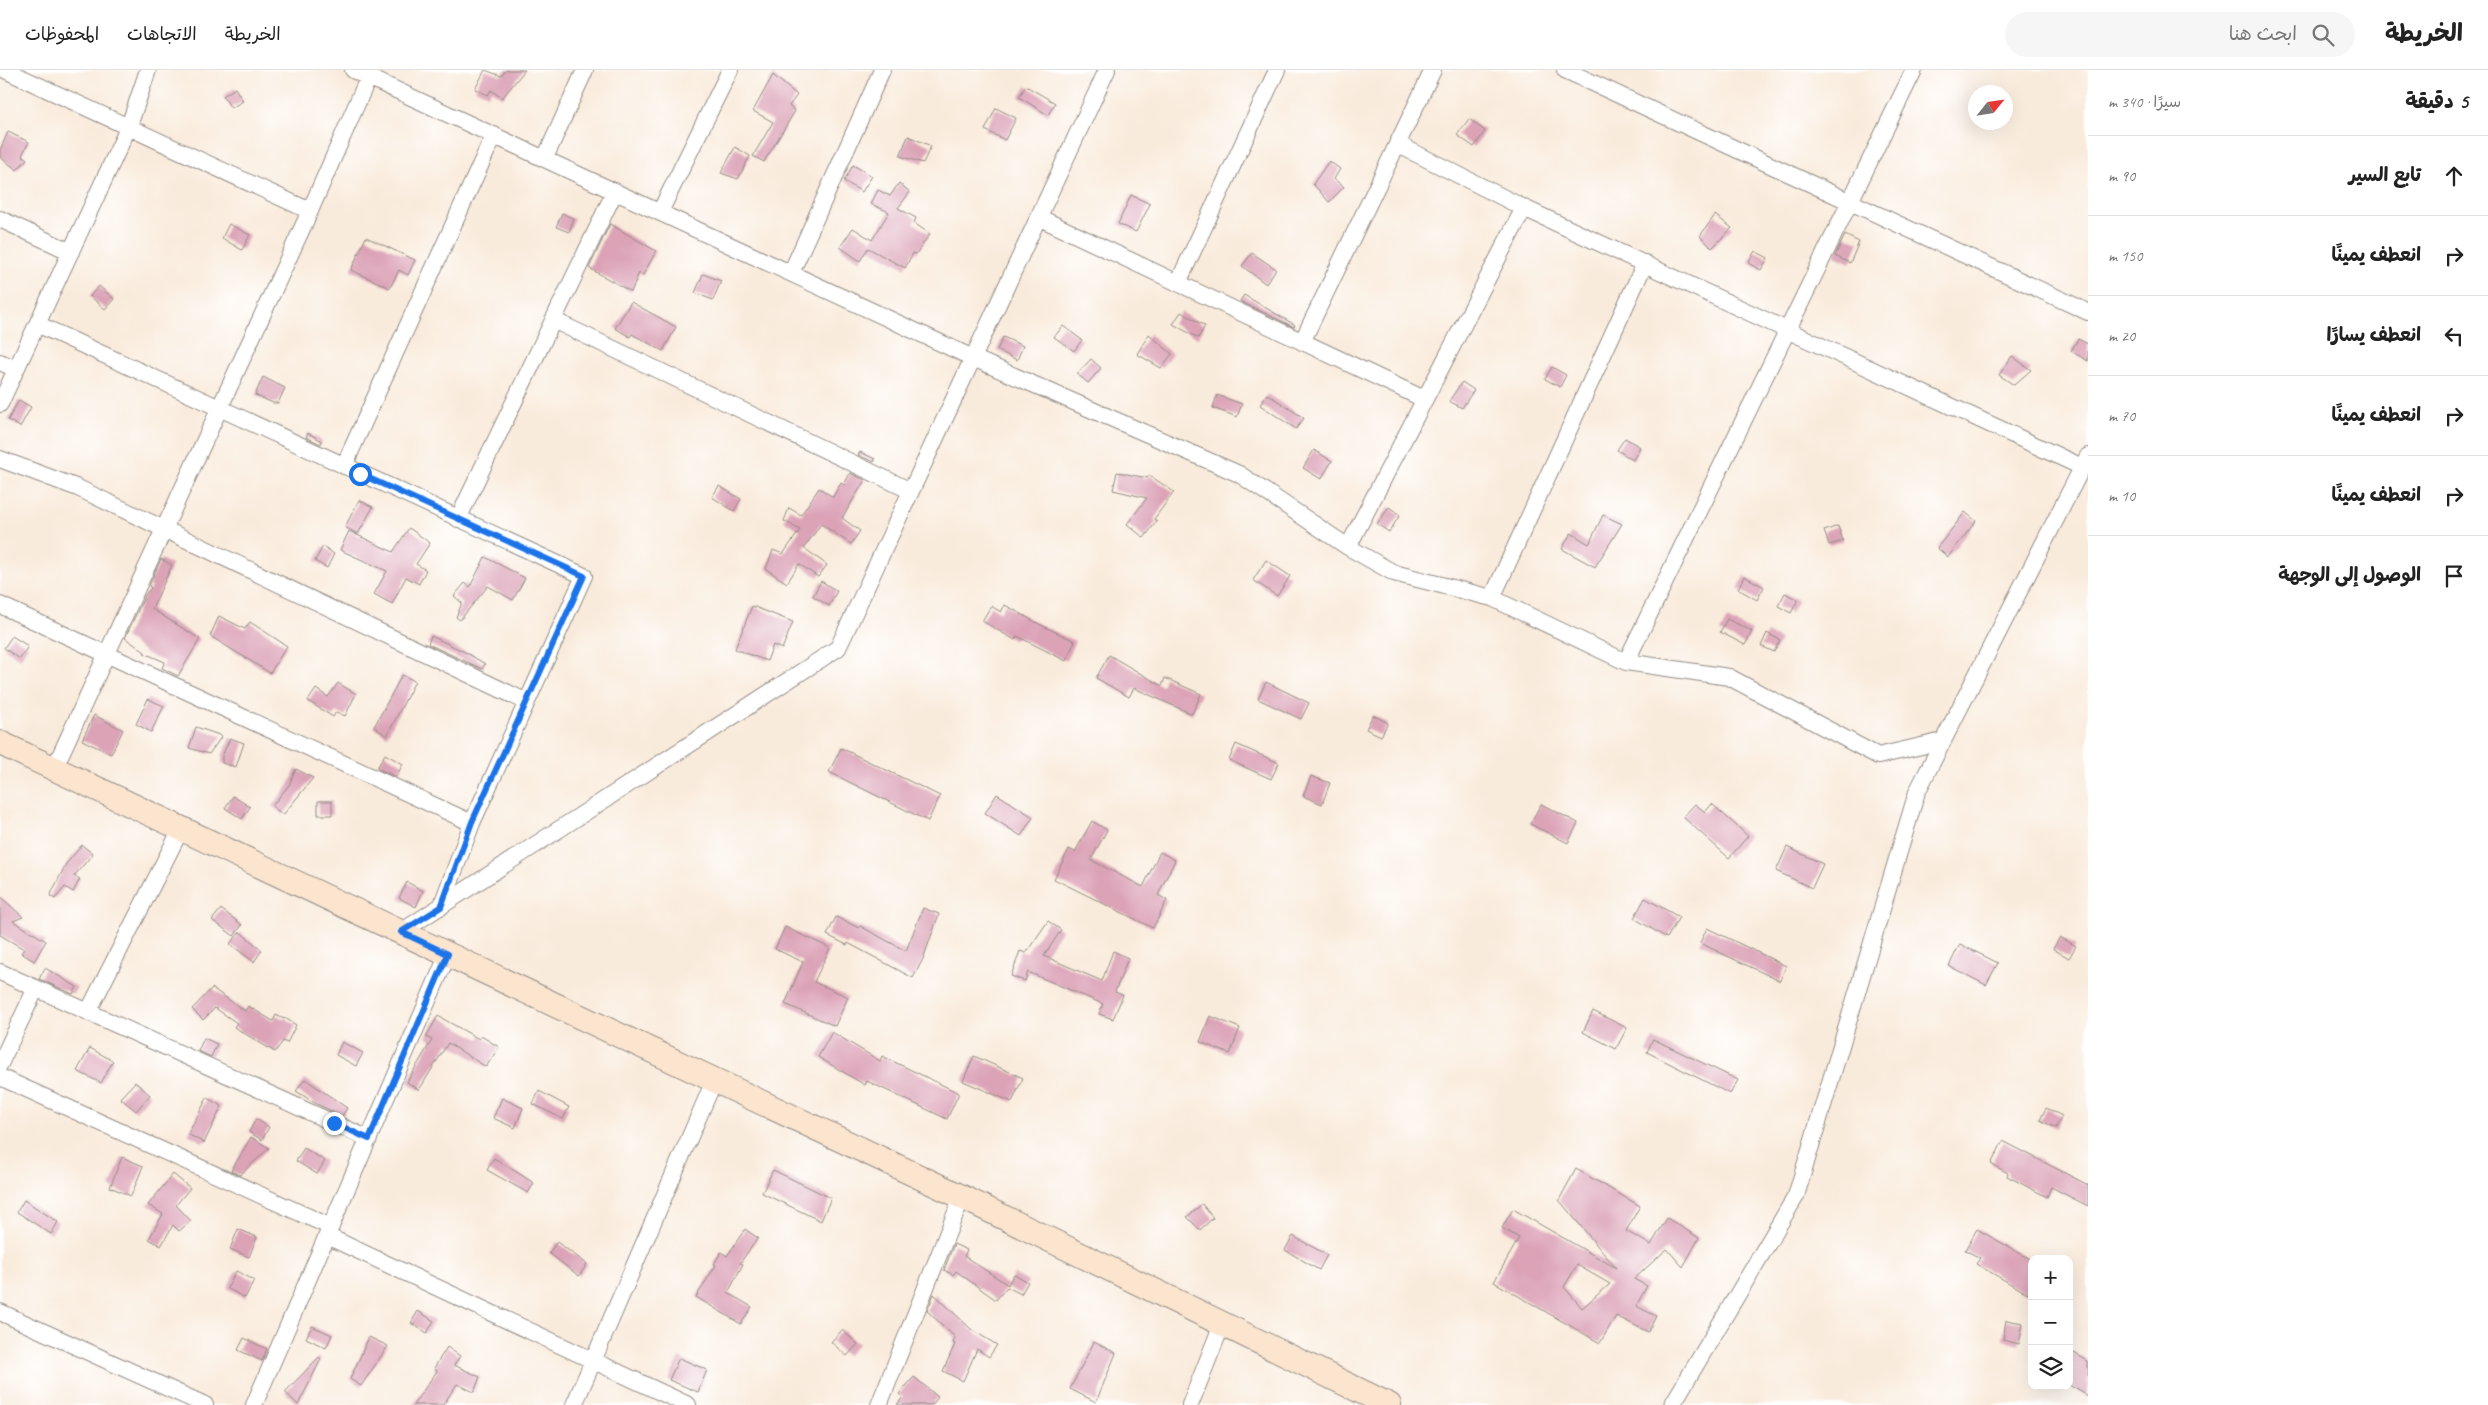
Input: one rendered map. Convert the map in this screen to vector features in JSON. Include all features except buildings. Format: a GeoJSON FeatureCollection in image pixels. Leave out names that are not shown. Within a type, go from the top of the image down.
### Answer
{"type":"FeatureCollection","features":[{"type":"Feature","properties":{"kind":"main road"},"geometry":{"type":"LineString","coordinates":[[0,743],[962,1197],[1389,1405]]}},
{"type":"Feature","properties":{"kind":"street"},"geometry":{"type":"LineString","coordinates":[[5,70],[310,211]]}},
{"type":"Feature","properties":{"kind":"street"},"geometry":{"type":"LineString","coordinates":[[0,404],[129,126],[148,70]]}},
{"type":"Feature","properties":{"kind":"street"},"geometry":{"type":"LineString","coordinates":[[353,70],[973,358],[1239,474],[1348,547],[1394,573],[1492,598],[1626,662],[1729,677],[1878,756],[1943,741]]}},
{"type":"Feature","properties":{"kind":"street"},"geometry":{"type":"LineString","coordinates":[[545,158],[584,70]]}},
{"type":"Feature","properties":{"kind":"street"},"geometry":{"type":"LineString","coordinates":[[660,212],[730,70]]}},
{"type":"Feature","properties":{"kind":"street"},"geometry":{"type":"LineString","coordinates":[[791,273],[882,70]]}},
{"type":"Feature","properties":{"kind":"street"},"geometry":{"type":"LineString","coordinates":[[401,932],[838,648],[1107,70]]}},
{"type":"Feature","properties":{"kind":"street"},"geometry":{"type":"LineString","coordinates":[[1178,283],[1277,70]]}},
{"type":"Feature","properties":{"kind":"street"},"geometry":{"type":"LineString","coordinates":[[1302,342],[1433,70]]}},
{"type":"Feature","properties":{"kind":"street"},"geometry":{"type":"LineString","coordinates":[[1565,70],[2088,312]]}},
{"type":"Feature","properties":{"kind":"street"},"geometry":{"type":"LineString","coordinates":[[1626,662],[1914,70]]}},
{"type":"Feature","properties":{"kind":"street"},"geometry":{"type":"LineString","coordinates":[[54,768],[310,211],[369,76]]}},
{"type":"Feature","properties":{"kind":"street"},"geometry":{"type":"LineString","coordinates":[[344,466],[494,135]]}},
{"type":"Feature","properties":{"kind":"street"},"geometry":{"type":"LineString","coordinates":[[1397,144],[1524,208],[1787,329],[2085,462],[1917,792],[1796,1196],[1672,1405]]}},
{"type":"Feature","properties":{"kind":"street"},"geometry":{"type":"LineString","coordinates":[[458,519],[615,191]]}},
{"type":"Feature","properties":{"kind":"street"},"geometry":{"type":"LineString","coordinates":[[1348,547],[1524,208]]}},
{"type":"Feature","properties":{"kind":"street"},"geometry":{"type":"LineString","coordinates":[[1038,217],[1424,399]]}},
{"type":"Feature","properties":{"kind":"street"},"geometry":{"type":"LineString","coordinates":[[0,219],[71,252]]}},
{"type":"Feature","properties":{"kind":"street"},"geometry":{"type":"LineString","coordinates":[[1492,598],[1645,263]]}},
{"type":"Feature","properties":{"kind":"street"},"geometry":{"type":"LineString","coordinates":[[553,320],[911,491]]}},
{"type":"Feature","properties":{"kind":"street"},"geometry":{"type":"LineString","coordinates":[[37,324],[584,576],[472,822],[441,907]]}},
{"type":"Feature","properties":{"kind":"street"},"geometry":{"type":"LineString","coordinates":[[0,362],[16,369]]}},
{"type":"Feature","properties":{"kind":"street"},"geometry":{"type":"LineString","coordinates":[[0,459],[78,488],[527,702]]}},
{"type":"Feature","properties":{"kind":"street"},"geometry":{"type":"LineString","coordinates":[[0,605],[472,822]]}},
{"type":"Feature","properties":{"kind":"street"},"geometry":{"type":"LineString","coordinates":[[88,1012],[182,829]]}},
{"type":"Feature","properties":{"kind":"street"},"geometry":{"type":"LineString","coordinates":[[254,1405],[448,954]]}},
{"type":"Feature","properties":{"kind":"street"},"geometry":{"type":"LineString","coordinates":[[0,972],[369,1139]]}},
{"type":"Feature","properties":{"kind":"street"},"geometry":{"type":"LineString","coordinates":[[0,1064],[36,988]]}},
{"type":"Feature","properties":{"kind":"street"},"geometry":{"type":"LineString","coordinates":[[0,1076],[688,1405]]}},
{"type":"Feature","properties":{"kind":"street"},"geometry":{"type":"LineString","coordinates":[[574,1405],[714,1081]]}},
{"type":"Feature","properties":{"kind":"street"},"geometry":{"type":"LineString","coordinates":[[879,1405],[962,1197]]}},
{"type":"Feature","properties":{"kind":"street"},"geometry":{"type":"LineString","coordinates":[[0,1312],[206,1405]]}},
{"type":"Feature","properties":{"kind":"street"},"geometry":{"type":"LineString","coordinates":[[1190,1405],[1222,1324]]}},
{"type":"Feature","properties":{"kind":"route"},"geometry":{"type":"LineString","coordinates":[[334,1123],[369,1139],[448,954],[401,932],[441,907],[472,822],[584,576],[360,474]]}}]}
